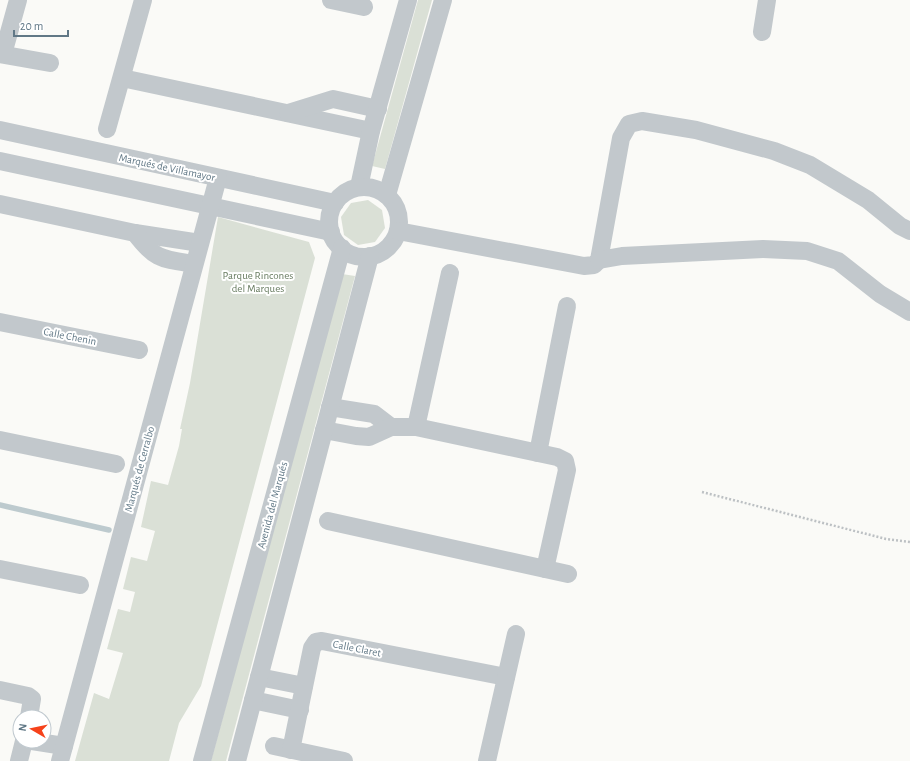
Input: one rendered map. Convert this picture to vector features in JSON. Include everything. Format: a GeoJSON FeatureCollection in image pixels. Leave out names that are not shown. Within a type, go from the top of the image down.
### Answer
{"type":"FeatureCollection","features":[{"type":"Feature","properties":{"kind":"street"},"geometry":{"type":"LineString","coordinates":[[18,0],[1,54],[50,63]]}},
{"type":"Feature","properties":{"kind":"street"},"geometry":{"type":"LineString","coordinates":[[107,129],[144,0]]}},
{"type":"Feature","properties":{"kind":"street"},"geometry":{"type":"LineString","coordinates":[[331,0],[364,7]]}},
{"type":"Feature","properties":{"kind":"street"},"geometry":{"type":"LineString","coordinates":[[359,187],[372,131],[408,0]]}},
{"type":"Feature","properties":{"kind":"street"},"geometry":{"type":"LineString","coordinates":[[387,195],[443,0]]}},
{"type":"Feature","properties":{"kind":"street"},"geometry":{"type":"LineString","coordinates":[[762,32],[767,0]]}},
{"type":"Feature","properties":{"kind":"street"},"geometry":{"type":"LineString","coordinates":[[122,78],[372,131]]}},
{"type":"Feature","properties":{"kind":"street"},"geometry":{"type":"LineString","coordinates":[[286,113],[333,99],[378,109]]}},
{"type":"Feature","properties":{"kind":"street"},"geometry":{"type":"LineString","coordinates":[[398,231],[584,266],[594,265],[599,260],[621,138],[628,124],[642,121],[696,130],[774,151],[810,165],[868,200],[900,226],[910,231]]}},
{"type":"Feature","properties":{"kind":"street","name":"Marqués de Villamayor"},"geometry":{"type":"LineString","coordinates":[[0,130],[335,203]]}},
{"type":"Feature","properties":{"kind":"street"},"geometry":{"type":"LineString","coordinates":[[0,161],[331,232]]}},
{"type":"Feature","properties":{"kind":"street","name":"Marqués de Cerralbo"},"geometry":{"type":"LineString","coordinates":[[62,754],[218,178]]}},
{"type":"Feature","properties":{"kind":"street"},"geometry":{"type":"LineString","coordinates":[[359,187],[374,188],[387,195],[393,202],[398,212],[398,231],[394,240],[379,254],[370,256],[355,255],[342,248],[335,241],[329,222],[330,212],[341,195],[349,190],[359,187]]}},
{"type":"Feature","properties":{"kind":"street"},"geometry":{"type":"LineString","coordinates":[[0,204],[135,233],[200,243]]}},
{"type":"Feature","properties":{"kind":"street"},"geometry":{"type":"LineString","coordinates":[[135,233],[144,245],[159,257],[194,264]]}},
{"type":"Feature","properties":{"kind":"street","name":"Avenida del Marqués"},"geometry":{"type":"LineString","coordinates":[[202,761],[342,248]]}},
{"type":"Feature","properties":{"kind":"street"},"geometry":{"type":"LineString","coordinates":[[599,260],[622,256],[763,248],[807,251],[838,261],[880,294],[910,312]]}},
{"type":"Feature","properties":{"kind":"street"},"geometry":{"type":"LineString","coordinates":[[237,761],[370,256]]}},
{"type":"Feature","properties":{"kind":"street"},"geometry":{"type":"LineString","coordinates":[[416,427],[450,273]]}},
{"type":"Feature","properties":{"kind":"street"},"geometry":{"type":"LineString","coordinates":[[538,453],[567,306]]}},
{"type":"Feature","properties":{"kind":"street","name":"Calle Chenin"},"geometry":{"type":"LineString","coordinates":[[0,322],[139,350]]}},
{"type":"Feature","properties":{"kind":"street"},"geometry":{"type":"LineString","coordinates":[[330,406],[374,414],[391,427]]}},
{"type":"Feature","properties":{"kind":"street"},"geometry":{"type":"LineString","coordinates":[[324,430],[369,437],[391,427],[416,427],[557,457],[565,461],[567,470],[545,569]]}},
{"type":"Feature","properties":{"kind":"street"},"geometry":{"type":"LineString","coordinates":[[0,440],[116,464]]}},
{"type":"Feature","properties":{"kind":"street"},"geometry":{"type":"LineString","coordinates":[[328,521],[568,574]]}},
{"type":"Feature","properties":{"kind":"street"},"geometry":{"type":"LineString","coordinates":[[0,569],[80,585]]}},
{"type":"Feature","properties":{"kind":"street"},"geometry":{"type":"LineString","coordinates":[[487,761],[516,634]]}},
{"type":"Feature","properties":{"kind":"street","name":"Calle Claret"},"geometry":{"type":"LineString","coordinates":[[344,761],[282,748],[300,710],[312,648],[316,642],[322,641],[506,677]]}},
{"type":"Feature","properties":{"kind":"street"},"geometry":{"type":"LineString","coordinates":[[259,677],[304,686]]}},
{"type":"Feature","properties":{"kind":"street"},"geometry":{"type":"LineString","coordinates":[[0,690],[28,696],[32,699],[30,709]]}},
{"type":"Feature","properties":{"kind":"street"},"geometry":{"type":"LineString","coordinates":[[253,700],[300,710]]}},
{"type":"Feature","properties":{"kind":"street"},"geometry":{"type":"LineString","coordinates":[[24,749],[62,754]]}},
{"type":"Feature","properties":{"kind":"path"},"geometry":{"type":"LineString","coordinates":[[702,492],[886,539],[910,542]]}},
{"type":"Feature","properties":{"kind":"green space"},"geometry":{"type":"Polygon","coordinates":[[[418,0],[432,0],[385,169],[372,166],[418,0]]]}},
{"type":"Feature","properties":{"kind":"green space"},"geometry":{"type":"Polygon","coordinates":[[[368,200],[382,210],[385,228],[375,242],[358,245],[344,235],[341,217],[351,203],[368,200]]]}},
{"type":"Feature","properties":{"kind":"green space","name":"Parque Rincones del Marques"},"geometry":{"type":"Polygon","coordinates":[[[218,217],[309,242],[315,258],[201,686],[179,723],[169,761],[75,761],[94,693],[109,699],[123,653],[107,649],[118,609],[130,612],[135,592],[123,589],[131,557],[147,561],[155,531],[141,527],[151,481],[168,485],[179,446],[182,429],[180,429],[190,383],[218,217]]]}},
{"type":"Feature","properties":{"kind":"green space"},"geometry":{"type":"Polygon","coordinates":[[[342,274],[355,276],[226,761],[211,761],[342,274]]]}},
{"type":"Feature","properties":{"kind":"waterway"},"geometry":{"type":"LineString","coordinates":[[0,505],[109,530]]}}]}
